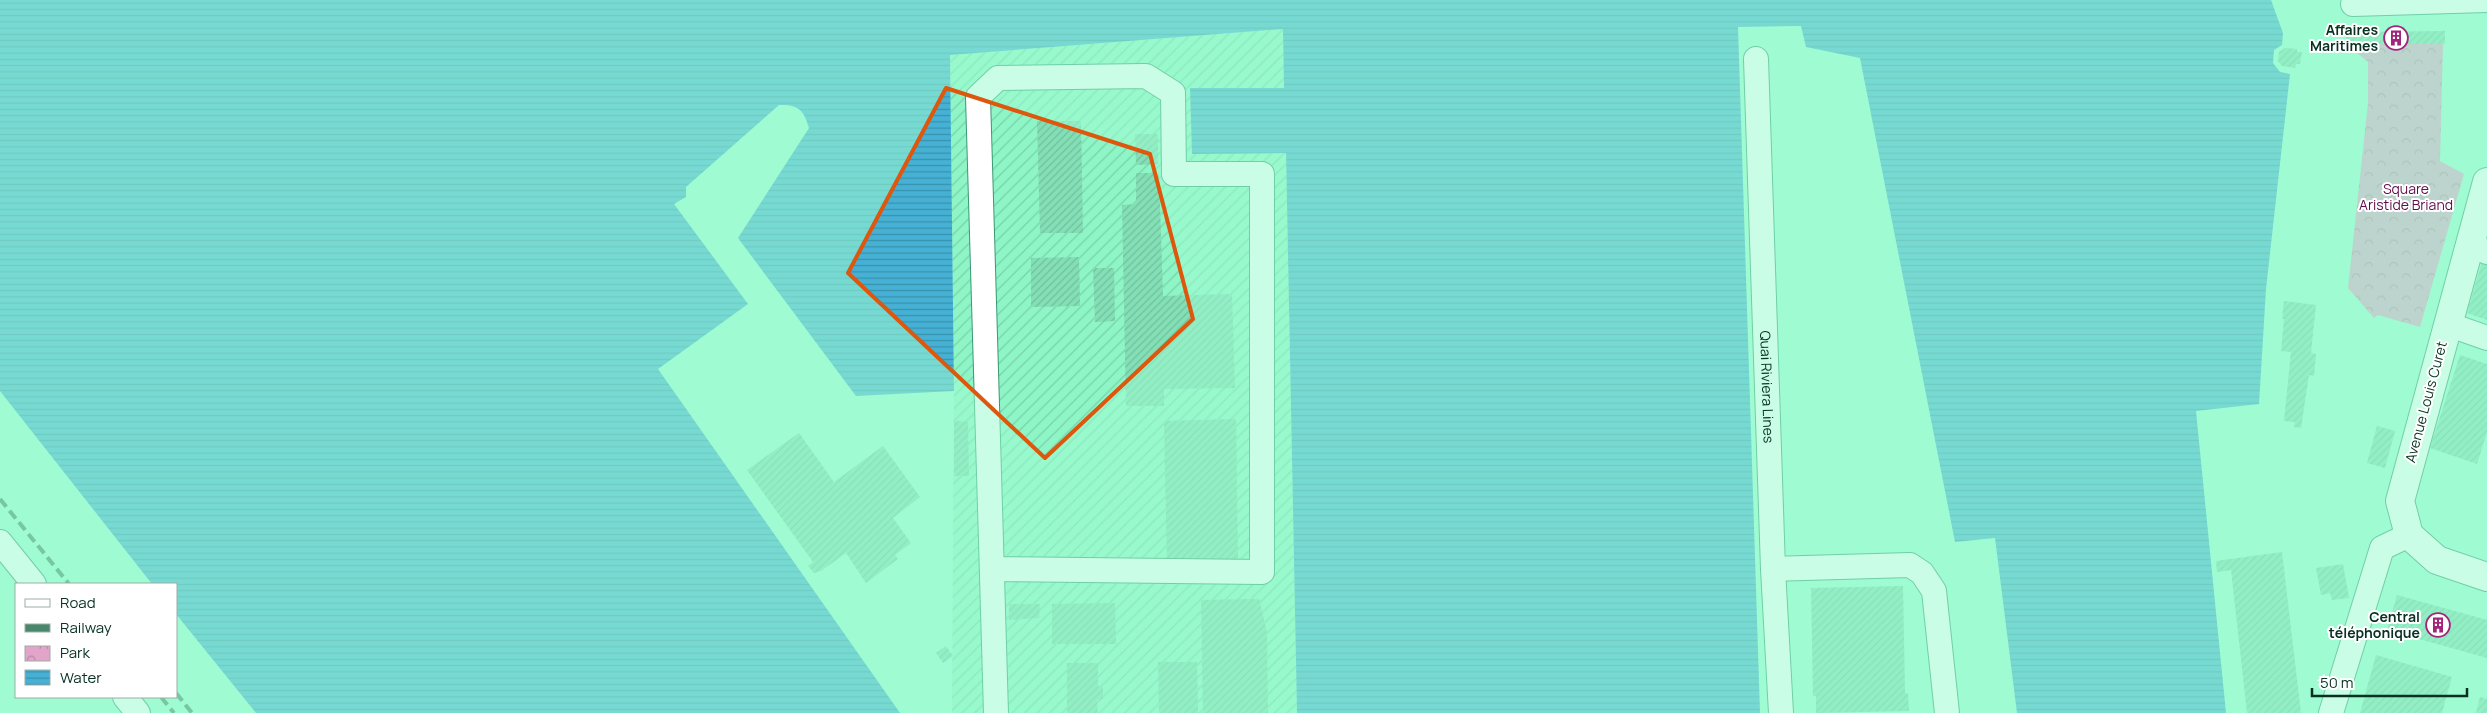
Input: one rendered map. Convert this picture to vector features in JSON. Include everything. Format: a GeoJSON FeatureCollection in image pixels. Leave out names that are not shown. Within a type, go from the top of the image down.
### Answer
{"type":"FeatureCollection","features":[{"type":"Feature","properties":{"kind":"main road","name":"Avenue Louis Curet"},"geometry":{"type":"LineString","coordinates":[[2409,535],[2400,501],[2447,324],[2478,248],[2487,182]]}},
{"type":"Feature","properties":{"kind":"main road"},"geometry":{"type":"LineString","coordinates":[[2409,535],[2437,560],[2487,577]]}},
{"type":"Feature","properties":{"kind":"street"},"geometry":{"type":"LineString","coordinates":[[2353,4],[2487,0]]}},
{"type":"Feature","properties":{"kind":"street","name":"Quai Riviera Lines"},"geometry":{"type":"LineString","coordinates":[[1756,59],[1773,569],[1780,713]]}},
{"type":"Feature","properties":{"kind":"street"},"geometry":{"type":"LineString","coordinates":[[992,569],[1262,572],[1262,174],[1174,174],[1173,93],[1146,76],[998,78],[978,97],[996,713]]}},
{"type":"Feature","properties":{"kind":"street"},"geometry":{"type":"LineString","coordinates":[[2447,324],[2487,338]]}},
{"type":"Feature","properties":{"kind":"street"},"geometry":{"type":"LineString","coordinates":[[2331,713],[2382,548],[2409,535]]}},
{"type":"Feature","properties":{"kind":"street"},"geometry":{"type":"LineString","coordinates":[[0,542],[33,583]]}},
{"type":"Feature","properties":{"kind":"street"},"geometry":{"type":"LineString","coordinates":[[1773,569],[1910,565],[1922,573],[1934,591],[1947,713]]}},
{"type":"Feature","properties":{"kind":"street"},"geometry":{"type":"LineString","coordinates":[[126,698],[138,713]]}},
{"type":"Feature","properties":{"kind":"highlighted area"},"geometry":{"type":"Polygon","coordinates":[[[946,88],[1150,154],[1193,319],[1045,458],[848,273],[946,88]]]}},
{"type":"Feature","properties":{"kind":"shaded area"},"geometry":{"type":"Polygon","coordinates":[[[1283,29],[1284,88],[1191,88],[1192,154],[1286,152],[1297,713],[952,713],[954,391],[950,55],[1283,29]]]}},
{"type":"Feature","properties":{"kind":"green space","name":"Square Aristide Briand"},"geometry":{"type":"Polygon","coordinates":[[[2346,44],[2443,44],[2440,161],[2464,174],[2420,327],[2378,315],[2374,318],[2348,288],[2368,103],[2368,62],[2346,44]]]}},
{"type":"Feature","properties":{"kind":"water"},"geometry":{"type":"Polygon","coordinates":[[[0,0],[2271,0],[2283,33],[2282,45],[2274,50],[2273,63],[2280,72],[2290,74],[2266,289],[2259,404],[2196,411],[2226,713],[2017,713],[1995,538],[1955,542],[1860,58],[1806,47],[1801,26],[1738,27],[1760,713],[1297,713],[1286,153],[1192,154],[1190,88],[1284,88],[1283,29],[950,55],[954,391],[856,396],[738,238],[809,128],[805,117],[799,109],[779,105],[686,187],[686,197],[674,204],[748,304],[658,369],[900,713],[256,713],[178,616],[178,583],[151,583],[0,391],[0,0]]]}},
{"type":"Feature","properties":{"kind":"building","name":"Affaires Maritimes"},"geometry":{"type":"Polygon","coordinates":[[[2445,31],[2445,44],[2346,44],[2346,32],[2445,31]]]}},
{"type":"Feature","properties":{"kind":"building"},"geometry":{"type":"Polygon","coordinates":[[[2285,48],[2297,49],[2297,52],[2302,52],[2300,64],[2296,64],[2295,68],[2282,66],[2278,61],[2279,52],[2285,48]]]}},
{"type":"Feature","properties":{"kind":"building"},"geometry":{"type":"Polygon","coordinates":[[[1037,121],[1081,121],[1083,233],[1040,233],[1037,121]]]}},
{"type":"Feature","properties":{"kind":"building"},"geometry":{"type":"Polygon","coordinates":[[[1135,134],[1158,134],[1158,164],[1136,165],[1135,134]]]}},
{"type":"Feature","properties":{"kind":"building"},"geometry":{"type":"Polygon","coordinates":[[[1136,173],[1159,173],[1163,296],[1232,294],[1235,388],[1164,389],[1164,406],[1126,406],[1122,205],[1136,204],[1136,173]]]}},
{"type":"Feature","properties":{"kind":"building"},"geometry":{"type":"Polygon","coordinates":[[[1079,257],[1080,306],[1031,307],[1031,258],[1079,257]]]}},
{"type":"Feature","properties":{"kind":"building"},"geometry":{"type":"Polygon","coordinates":[[[2483,258],[2487,259],[2487,320],[2467,313],[2483,258]]]}},
{"type":"Feature","properties":{"kind":"building"},"geometry":{"type":"Polygon","coordinates":[[[1093,268],[1114,268],[1115,321],[1095,322],[1093,268]]]}},
{"type":"Feature","properties":{"kind":"building"},"geometry":{"type":"Polygon","coordinates":[[[2284,301],[2316,305],[2311,353],[2316,354],[2314,376],[2309,375],[2301,428],[2294,427],[2295,422],[2284,421],[2291,352],[2281,351],[2284,301]]]}},
{"type":"Feature","properties":{"kind":"building"},"geometry":{"type":"Polygon","coordinates":[[[2460,355],[2487,364],[2487,432],[2477,464],[2430,448],[2460,355]]]}},
{"type":"Feature","properties":{"kind":"building"},"geometry":{"type":"Polygon","coordinates":[[[1236,419],[1238,559],[1167,561],[1164,421],[1236,419]]]}},
{"type":"Feature","properties":{"kind":"building"},"geometry":{"type":"Polygon","coordinates":[[[954,421],[968,422],[969,476],[954,476],[954,421]]]}},
{"type":"Feature","properties":{"kind":"building"},"geometry":{"type":"Polygon","coordinates":[[[2377,426],[2395,431],[2385,468],[2367,463],[2377,426]]]}},
{"type":"Feature","properties":{"kind":"building"},"geometry":{"type":"Polygon","coordinates":[[[799,433],[834,482],[883,446],[920,497],[893,518],[911,543],[895,555],[898,559],[866,583],[846,553],[821,571],[814,573],[808,566],[813,562],[747,470],[799,433]]]}},
{"type":"Feature","properties":{"kind":"building"},"geometry":{"type":"Polygon","coordinates":[[[2282,552],[2301,713],[2247,713],[2231,570],[2217,572],[2216,561],[2282,552]]]}},
{"type":"Feature","properties":{"kind":"building"},"geometry":{"type":"Polygon","coordinates":[[[2343,564],[2349,598],[2332,600],[2330,593],[2321,595],[2316,568],[2343,564]]]}},
{"type":"Feature","properties":{"kind":"building"},"geometry":{"type":"Polygon","coordinates":[[[1903,586],[1905,693],[1908,694],[1909,711],[1816,713],[1816,696],[1813,696],[1811,588],[1903,586]]]}},
{"type":"Feature","properties":{"kind":"building","name":"Central téléphonique"},"geometry":{"type":"Polygon","coordinates":[[[2397,595],[2487,620],[2487,658],[2387,630],[2397,595]]]}},
{"type":"Feature","properties":{"kind":"building"},"geometry":{"type":"Polygon","coordinates":[[[1259,599],[1267,632],[1268,713],[1203,713],[1201,600],[1259,599]]]}},
{"type":"Feature","properties":{"kind":"building"},"geometry":{"type":"Polygon","coordinates":[[[1115,603],[1116,644],[1052,644],[1052,604],[1115,603]]]}},
{"type":"Feature","properties":{"kind":"building"},"geometry":{"type":"Polygon","coordinates":[[[1009,604],[1040,604],[1039,618],[1009,620],[1009,604]]]}},
{"type":"Feature","properties":{"kind":"building"},"geometry":{"type":"Polygon","coordinates":[[[946,646],[953,656],[943,663],[936,653],[946,646]]]}},
{"type":"Feature","properties":{"kind":"building"},"geometry":{"type":"Polygon","coordinates":[[[2376,655],[2452,677],[2442,713],[2360,713],[2376,655]]]}},
{"type":"Feature","properties":{"kind":"building"},"geometry":{"type":"Polygon","coordinates":[[[1158,662],[1197,662],[1198,713],[1159,713],[1158,662]]]}},
{"type":"Feature","properties":{"kind":"building"},"geometry":{"type":"Polygon","coordinates":[[[1067,663],[1098,663],[1098,686],[1103,687],[1103,699],[1097,700],[1098,713],[1067,713],[1067,663]]]}},
{"type":"Feature","properties":{"kind":"building"},"geometry":{"type":"Polygon","coordinates":[[[2480,697],[2487,699],[2487,713],[2476,713],[2480,697]]]}},
{"type":"Feature","properties":{"kind":"railway"},"geometry":{"type":"LineString","coordinates":[[0,499],[68,583]]}},
{"type":"Feature","properties":{"kind":"railway"},"geometry":{"type":"LineString","coordinates":[[178,696],[192,713]]}},
{"type":"Feature","properties":{"kind":"railway"},"geometry":{"type":"LineString","coordinates":[[162,698],[174,713]]}},
{"type":"Feature","properties":{"kind":"place","name":"Affaires Maritimes"},"geometry":{"type":"Point","coordinates":[2396,38]}},
{"type":"Feature","properties":{"kind":"place","name":"Central téléphonique"},"geometry":{"type":"Point","coordinates":[2438,625]}}]}
